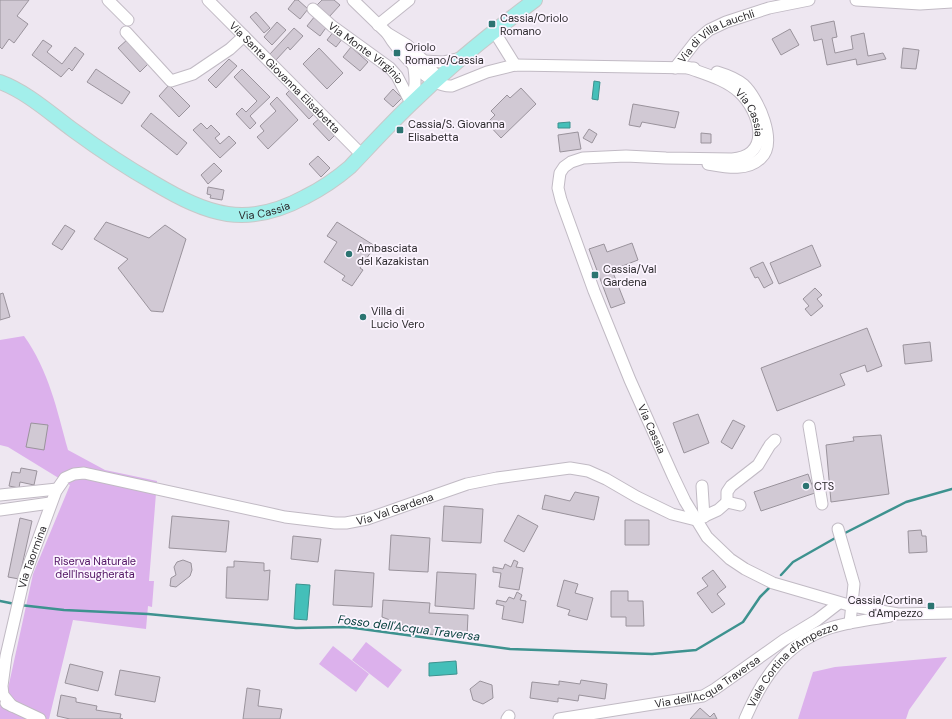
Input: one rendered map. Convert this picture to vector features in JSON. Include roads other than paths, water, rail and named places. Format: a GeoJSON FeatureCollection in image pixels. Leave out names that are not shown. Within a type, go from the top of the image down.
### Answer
{"type":"FeatureCollection","features":[{"type":"Feature","properties":{"kind":"main road"},"geometry":{"type":"LineString","coordinates":[[436,82],[494,31],[535,0]]}},
{"type":"Feature","properties":{"kind":"main road","name":"Via Cassia"},"geometry":{"type":"LineString","coordinates":[[0,82],[20,92],[134,172],[182,199],[206,210],[233,215],[251,216],[284,208],[325,186],[344,172],[411,104],[436,82]]}},
{"type":"Feature","properties":{"kind":"street"},"geometry":{"type":"LineString","coordinates":[[108,0],[128,20]]}},
{"type":"Feature","properties":{"kind":"street","name":"Via Santa Giovanna Elisabetta"},"geometry":{"type":"LineString","coordinates":[[208,0],[362,155]]}},
{"type":"Feature","properties":{"kind":"street"},"geometry":{"type":"LineString","coordinates":[[353,0],[387,33],[393,44],[435,74],[436,82]]}},
{"type":"Feature","properties":{"kind":"street"},"geometry":{"type":"LineString","coordinates":[[378,25],[409,0]]}},
{"type":"Feature","properties":{"kind":"street","name":"Via di Villa Lauchli"},"geometry":{"type":"LineString","coordinates":[[681,68],[696,41],[709,30],[726,22],[769,8],[809,0]]}},
{"type":"Feature","properties":{"kind":"street"},"geometry":{"type":"LineString","coordinates":[[856,0],[920,4],[952,2]]}},
{"type":"Feature","properties":{"kind":"street","name":"Via Monte Virginio"},"geometry":{"type":"LineString","coordinates":[[313,9],[332,26],[390,68],[397,76],[411,104]]}},
{"type":"Feature","properties":{"kind":"street"},"geometry":{"type":"LineString","coordinates":[[494,31],[515,65]]}},
{"type":"Feature","properties":{"kind":"street"},"geometry":{"type":"LineString","coordinates":[[126,32],[171,81],[193,74],[230,49],[244,36]]}},
{"type":"Feature","properties":{"kind":"street"},"geometry":{"type":"LineString","coordinates":[[419,62],[443,62],[462,58]]}},
{"type":"Feature","properties":{"kind":"street"},"geometry":{"type":"LineString","coordinates":[[411,104],[416,87],[415,75],[419,62]]}},
{"type":"Feature","properties":{"kind":"street","name":"Via Cassia"},"geometry":{"type":"LineString","coordinates":[[436,82],[444,86],[452,86],[487,72],[515,65],[681,68],[713,71],[724,74],[736,79],[751,93],[760,108],[765,124],[767,146],[765,153],[760,159],[751,164],[740,167],[727,167],[666,158],[606,156],[575,160],[562,170],[558,188],[567,217],[627,374],[673,476],[700,519],[707,537],[730,559],[745,569],[773,583],[839,603],[898,614],[952,613]]}},
{"type":"Feature","properties":{"kind":"street"},"geometry":{"type":"LineString","coordinates":[[809,426],[822,504]]}},
{"type":"Feature","properties":{"kind":"street"},"geometry":{"type":"LineString","coordinates":[[700,519],[718,510],[727,502],[727,492],[731,486],[758,465],[770,445],[775,440]]}},
{"type":"Feature","properties":{"kind":"street","name":"Via Val Gardena"},"geometry":{"type":"LineString","coordinates":[[84,473],[285,517],[346,523],[367,519],[467,484],[570,468],[588,471],[606,479],[672,514],[700,519]]}},
{"type":"Feature","properties":{"kind":"street","name":"Via Taormina"},"geometry":{"type":"LineString","coordinates":[[12,706],[2,692],[3,665],[24,578],[50,503],[57,489],[65,478],[71,475],[84,473]]}},
{"type":"Feature","properties":{"kind":"street"},"geometry":{"type":"LineString","coordinates":[[700,519],[702,486]]}},
{"type":"Feature","properties":{"kind":"street"},"geometry":{"type":"LineString","coordinates":[[0,495],[57,489]]}},
{"type":"Feature","properties":{"kind":"street"},"geometry":{"type":"LineString","coordinates":[[727,502],[740,505]]}},
{"type":"Feature","properties":{"kind":"street"},"geometry":{"type":"LineString","coordinates":[[0,510],[50,503]]}},
{"type":"Feature","properties":{"kind":"street","name":"Viale Cortina d'Ampezzo"},"geometry":{"type":"LineString","coordinates":[[838,529],[854,584],[850,623]]}},
{"type":"Feature","properties":{"kind":"street","name":"Via dell'Acqua Traversa"},"geometry":{"type":"LineString","coordinates":[[559,719],[702,696],[715,689],[784,640],[818,620],[839,603]]}},
{"type":"Feature","properties":{"kind":"street","name":"Viale Cortina d'Ampezzo"},"geometry":{"type":"LineString","coordinates":[[745,719],[772,668],[798,645],[820,632],[850,623],[898,614]]}},
{"type":"Feature","properties":{"kind":"street"},"geometry":{"type":"LineString","coordinates":[[0,700],[40,719]]}},
{"type":"Feature","properties":{"kind":"waterway","name":"Fosso dell'Acqua Traversa"},"geometry":{"type":"LineString","coordinates":[[845,533],[906,502],[952,489]]}},
{"type":"Feature","properties":{"kind":"waterway","name":"Fosso dell'Acqua Traversa"},"geometry":{"type":"LineString","coordinates":[[781,575],[793,562],[837,537]]}},
{"type":"Feature","properties":{"kind":"waterway","name":"Fosso dell'Acqua Traversa"},"geometry":{"type":"LineString","coordinates":[[20,605],[64,610],[148,614],[296,628],[347,627],[510,649],[652,654],[696,650],[743,622],[760,597],[769,588]]}},
{"type":"Feature","properties":{"kind":"waterway","name":"Fosso dell'Acqua Traversa"},"geometry":{"type":"LineString","coordinates":[[0,601],[15,604]]}},
{"type":"Feature","properties":{"kind":"place","name":"Cassia/Oriolo Romano"},"geometry":{"type":"Point","coordinates":[492,24]}},
{"type":"Feature","properties":{"kind":"place","name":"Oriolo Romano/Cassia"},"geometry":{"type":"Point","coordinates":[397,53]}},
{"type":"Feature","properties":{"kind":"place","name":"Cassia/S. Giovanna Elisabetta"},"geometry":{"type":"Point","coordinates":[400,130]}},
{"type":"Feature","properties":{"kind":"place","name":"Ambasciata del Kazakistan"},"geometry":{"type":"Point","coordinates":[349,254]}},
{"type":"Feature","properties":{"kind":"place","name":"Cassia/Val Gardena"},"geometry":{"type":"Point","coordinates":[595,275]}},
{"type":"Feature","properties":{"kind":"place","name":"Villa di Lucio Vero"},"geometry":{"type":"Point","coordinates":[363,317]}},
{"type":"Feature","properties":{"kind":"place","name":"CTS"},"geometry":{"type":"Point","coordinates":[806,486]}},
{"type":"Feature","properties":{"kind":"place","name":"Cassia/Cortina d'Ampezzo"},"geometry":{"type":"Point","coordinates":[931,606]}},
{"type":"Feature","properties":{"kind":"park label","name":"Riserva Naturale dell'Insugherata"},"geometry":{"type":"Point","coordinates":[95,567]}}]}
